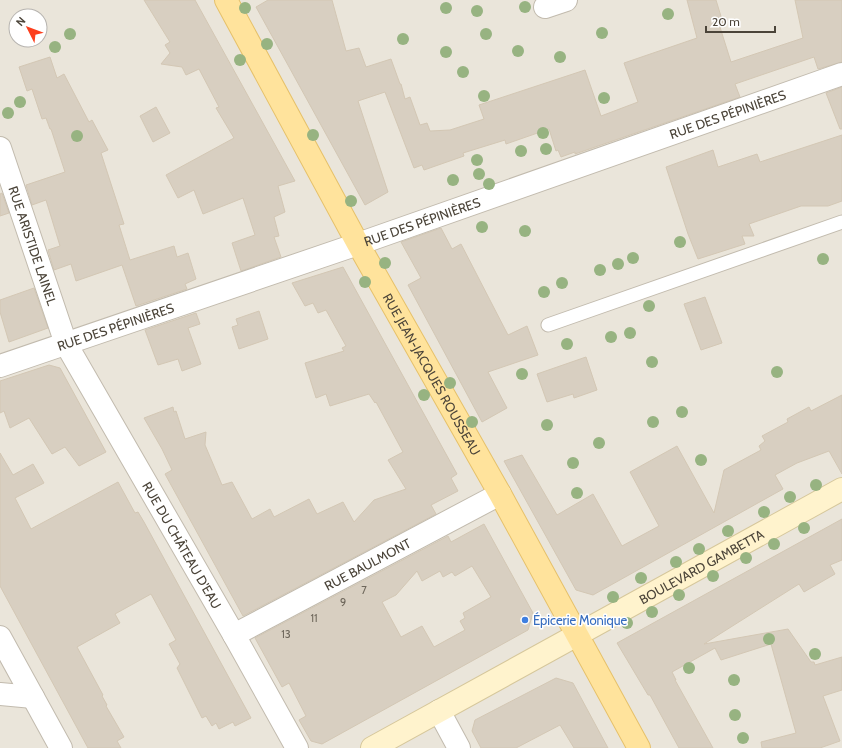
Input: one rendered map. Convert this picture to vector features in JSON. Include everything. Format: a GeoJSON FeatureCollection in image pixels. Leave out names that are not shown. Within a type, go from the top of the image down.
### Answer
{"type":"FeatureCollection","features":[{"type":"Feature","properties":{"kind":"main road","name":"RUE JEAN-JACQUES ROUSSEAU"},"geometry":{"type":"LineString","coordinates":[[226,0],[358,244],[500,494],[639,748]]}},
{"type":"Feature","properties":{"kind":"street"},"geometry":{"type":"LineString","coordinates":[[545,7],[566,0]]}},
{"type":"Feature","properties":{"kind":"street","name":"RUE DES PÉPINIÈRES"},"geometry":{"type":"LineString","coordinates":[[0,366],[358,244],[842,74]]}},
{"type":"Feature","properties":{"kind":"street","name":"RUE ARISTIDE LAINEL"},"geometry":{"type":"LineString","coordinates":[[0,148],[66,344]]}},
{"type":"Feature","properties":{"kind":"street","name":"RUE DU CHÂTEAU D'EAU"},"geometry":{"type":"LineString","coordinates":[[66,344],[234,635],[297,748]]}},
{"type":"Feature","properties":{"kind":"street","name":"BOULEVARD GAMBETTA"},"geometry":{"type":"LineString","coordinates":[[372,748],[842,489]]}},
{"type":"Feature","properties":{"kind":"street","name":"RUE BAULMONT"},"geometry":{"type":"LineString","coordinates":[[234,635],[500,494]]}},
{"type":"Feature","properties":{"kind":"street"},"geometry":{"type":"LineString","coordinates":[[0,637],[61,748]]}},
{"type":"Feature","properties":{"kind":"street"},"geometry":{"type":"LineString","coordinates":[[0,694],[33,697]]}},
{"type":"Feature","properties":{"kind":"street"},"geometry":{"type":"LineString","coordinates":[[439,711],[459,748]]}},
{"type":"Feature","properties":{"kind":"lane"},"geometry":{"type":"LineString","coordinates":[[548,325],[842,222]]}},
{"type":"Feature","properties":{"kind":"shaded area"},"geometry":{"type":"Polygon","coordinates":[[[0,0],[842,0],[842,748],[0,748],[0,0]]]}},
{"type":"Feature","properties":{"kind":"building"},"geometry":{"type":"Polygon","coordinates":[[[144,0],[195,0],[295,181],[278,186],[285,212],[274,217],[279,236],[274,237],[281,257],[241,271],[232,243],[255,235],[243,198],[203,214],[194,190],[178,198],[166,175],[234,138],[216,108],[219,107],[199,69],[186,75],[182,67],[161,64],[170,53],[165,45],[170,42],[144,0]]]}},
{"type":"Feature","properties":{"kind":"building"},"geometry":{"type":"Polygon","coordinates":[[[268,0],[332,0],[346,51],[359,48],[366,67],[391,59],[405,99],[410,97],[420,125],[427,123],[430,131],[450,130],[484,119],[479,105],[585,70],[601,116],[638,102],[624,63],[697,38],[687,0],[716,0],[723,23],[719,24],[731,62],[803,38],[795,0],[842,0],[842,62],[818,69],[814,57],[735,84],[740,97],[575,154],[575,152],[561,157],[558,150],[556,151],[549,129],[506,144],[505,140],[463,153],[464,156],[424,170],[422,165],[414,168],[385,92],[358,101],[388,192],[365,205],[256,7],[268,0]]]}},
{"type":"Feature","properties":{"kind":"building"},"geometry":{"type":"Polygon","coordinates":[[[50,57],[57,78],[64,74],[89,122],[92,120],[108,150],[101,153],[124,224],[119,225],[130,260],[174,246],[177,257],[188,253],[196,279],[185,284],[187,289],[136,306],[122,265],[76,281],[71,264],[54,270],[48,250],[60,246],[46,200],[32,205],[26,185],[65,172],[51,129],[46,118],[42,119],[32,89],[27,91],[19,67],[50,57]]]}},
{"type":"Feature","properties":{"kind":"building"},"geometry":{"type":"Polygon","coordinates":[[[842,87],[842,129],[840,129],[826,93],[842,87]]]}},
{"type":"Feature","properties":{"kind":"building"},"geometry":{"type":"Polygon","coordinates":[[[156,107],[170,133],[153,142],[140,116],[156,107]]]}},
{"type":"Feature","properties":{"kind":"building"},"geometry":{"type":"Polygon","coordinates":[[[842,135],[842,201],[828,206],[801,206],[749,224],[754,236],[742,236],[745,244],[698,259],[688,234],[666,167],[713,150],[718,167],[757,154],[760,162],[842,135]]]}},
{"type":"Feature","properties":{"kind":"building"},"geometry":{"type":"Polygon","coordinates":[[[2,193],[9,213],[0,216],[0,194],[2,193]]]}},
{"type":"Feature","properties":{"kind":"building"},"geometry":{"type":"Polygon","coordinates":[[[441,228],[452,249],[461,244],[508,335],[527,326],[538,355],[488,372],[507,408],[482,422],[408,285],[421,278],[401,242],[441,228]]]}},
{"type":"Feature","properties":{"kind":"building"},"geometry":{"type":"Polygon","coordinates":[[[343,267],[457,474],[451,478],[458,491],[431,505],[436,514],[243,616],[165,474],[172,470],[144,418],[173,407],[174,412],[176,411],[185,439],[206,432],[205,445],[222,485],[232,482],[252,519],[270,509],[274,517],[309,499],[317,514],[343,502],[354,522],[374,500],[406,489],[388,460],[403,452],[376,402],[375,403],[369,394],[330,406],[326,394],[316,398],[305,363],[344,351],[342,348],[346,346],[326,310],[318,313],[313,303],[305,306],[292,283],[343,267]]]}},
{"type":"Feature","properties":{"kind":"building"},"geometry":{"type":"Polygon","coordinates":[[[34,288],[48,328],[9,342],[0,312],[0,300],[34,288]]]}},
{"type":"Feature","properties":{"kind":"building"},"geometry":{"type":"Polygon","coordinates":[[[705,297],[722,343],[701,350],[684,304],[705,297]]]}},
{"type":"Feature","properties":{"kind":"building"},"geometry":{"type":"Polygon","coordinates":[[[259,311],[268,339],[239,349],[232,327],[238,325],[236,319],[259,311]]]}},
{"type":"Feature","properties":{"kind":"building"},"geometry":{"type":"Polygon","coordinates":[[[196,313],[200,324],[188,328],[201,364],[182,371],[178,359],[158,365],[145,330],[196,313]]]}},
{"type":"Feature","properties":{"kind":"building"},"geometry":{"type":"Polygon","coordinates":[[[586,357],[597,390],[574,398],[573,394],[547,402],[537,374],[586,357]]]}},
{"type":"Feature","properties":{"kind":"building"},"geometry":{"type":"Polygon","coordinates":[[[49,365],[60,368],[106,452],[79,466],[65,447],[52,454],[29,418],[10,428],[4,411],[0,413],[0,381],[49,365]]]}},
{"type":"Feature","properties":{"kind":"building"},"geometry":{"type":"Polygon","coordinates":[[[842,395],[842,474],[829,451],[797,463],[775,475],[783,489],[593,595],[576,590],[504,461],[522,455],[557,515],[593,494],[622,546],[659,526],[630,472],[677,446],[714,513],[724,470],[761,450],[759,446],[765,441],[762,436],[788,422],[787,419],[809,407],[811,411],[842,395]]]}},
{"type":"Feature","properties":{"kind":"building"},"geometry":{"type":"Polygon","coordinates":[[[0,453],[13,475],[33,464],[44,483],[15,498],[31,529],[118,482],[135,513],[138,512],[144,522],[251,718],[235,726],[233,722],[219,729],[216,723],[212,726],[206,716],[202,718],[177,668],[180,664],[169,644],[176,640],[151,594],[115,614],[120,623],[77,647],[103,695],[102,696],[107,705],[106,706],[124,737],[117,741],[121,748],[88,748],[0,586],[0,453]]]}},
{"type":"Feature","properties":{"kind":"building"},"geometry":{"type":"Polygon","coordinates":[[[842,519],[842,560],[830,565],[835,574],[804,592],[799,584],[704,644],[788,629],[811,662],[814,662],[815,665],[842,657],[842,690],[823,696],[840,741],[820,748],[762,748],[761,742],[796,733],[771,644],[721,660],[715,648],[672,672],[713,748],[679,748],[650,695],[648,695],[617,643],[842,519]]]}},
{"type":"Feature","properties":{"kind":"building"},"geometry":{"type":"Polygon","coordinates":[[[484,524],[533,613],[528,630],[322,744],[311,741],[299,720],[306,716],[289,683],[282,687],[255,638],[448,536],[451,542],[484,524]],[[472,566],[455,576],[452,572],[443,577],[440,571],[422,581],[417,571],[396,595],[382,602],[401,637],[422,626],[434,647],[465,630],[460,621],[465,618],[463,613],[491,597],[472,566]]]}},
{"type":"Feature","properties":{"kind":"building"},"geometry":{"type":"Polygon","coordinates":[[[556,678],[573,683],[608,748],[574,748],[560,725],[516,748],[481,748],[472,731],[475,720],[556,678]]]}},
{"type":"Feature","properties":{"kind":"place","name":"Épicerie Monique"},"geometry":{"type":"Point","coordinates":[525,620]}}]}
